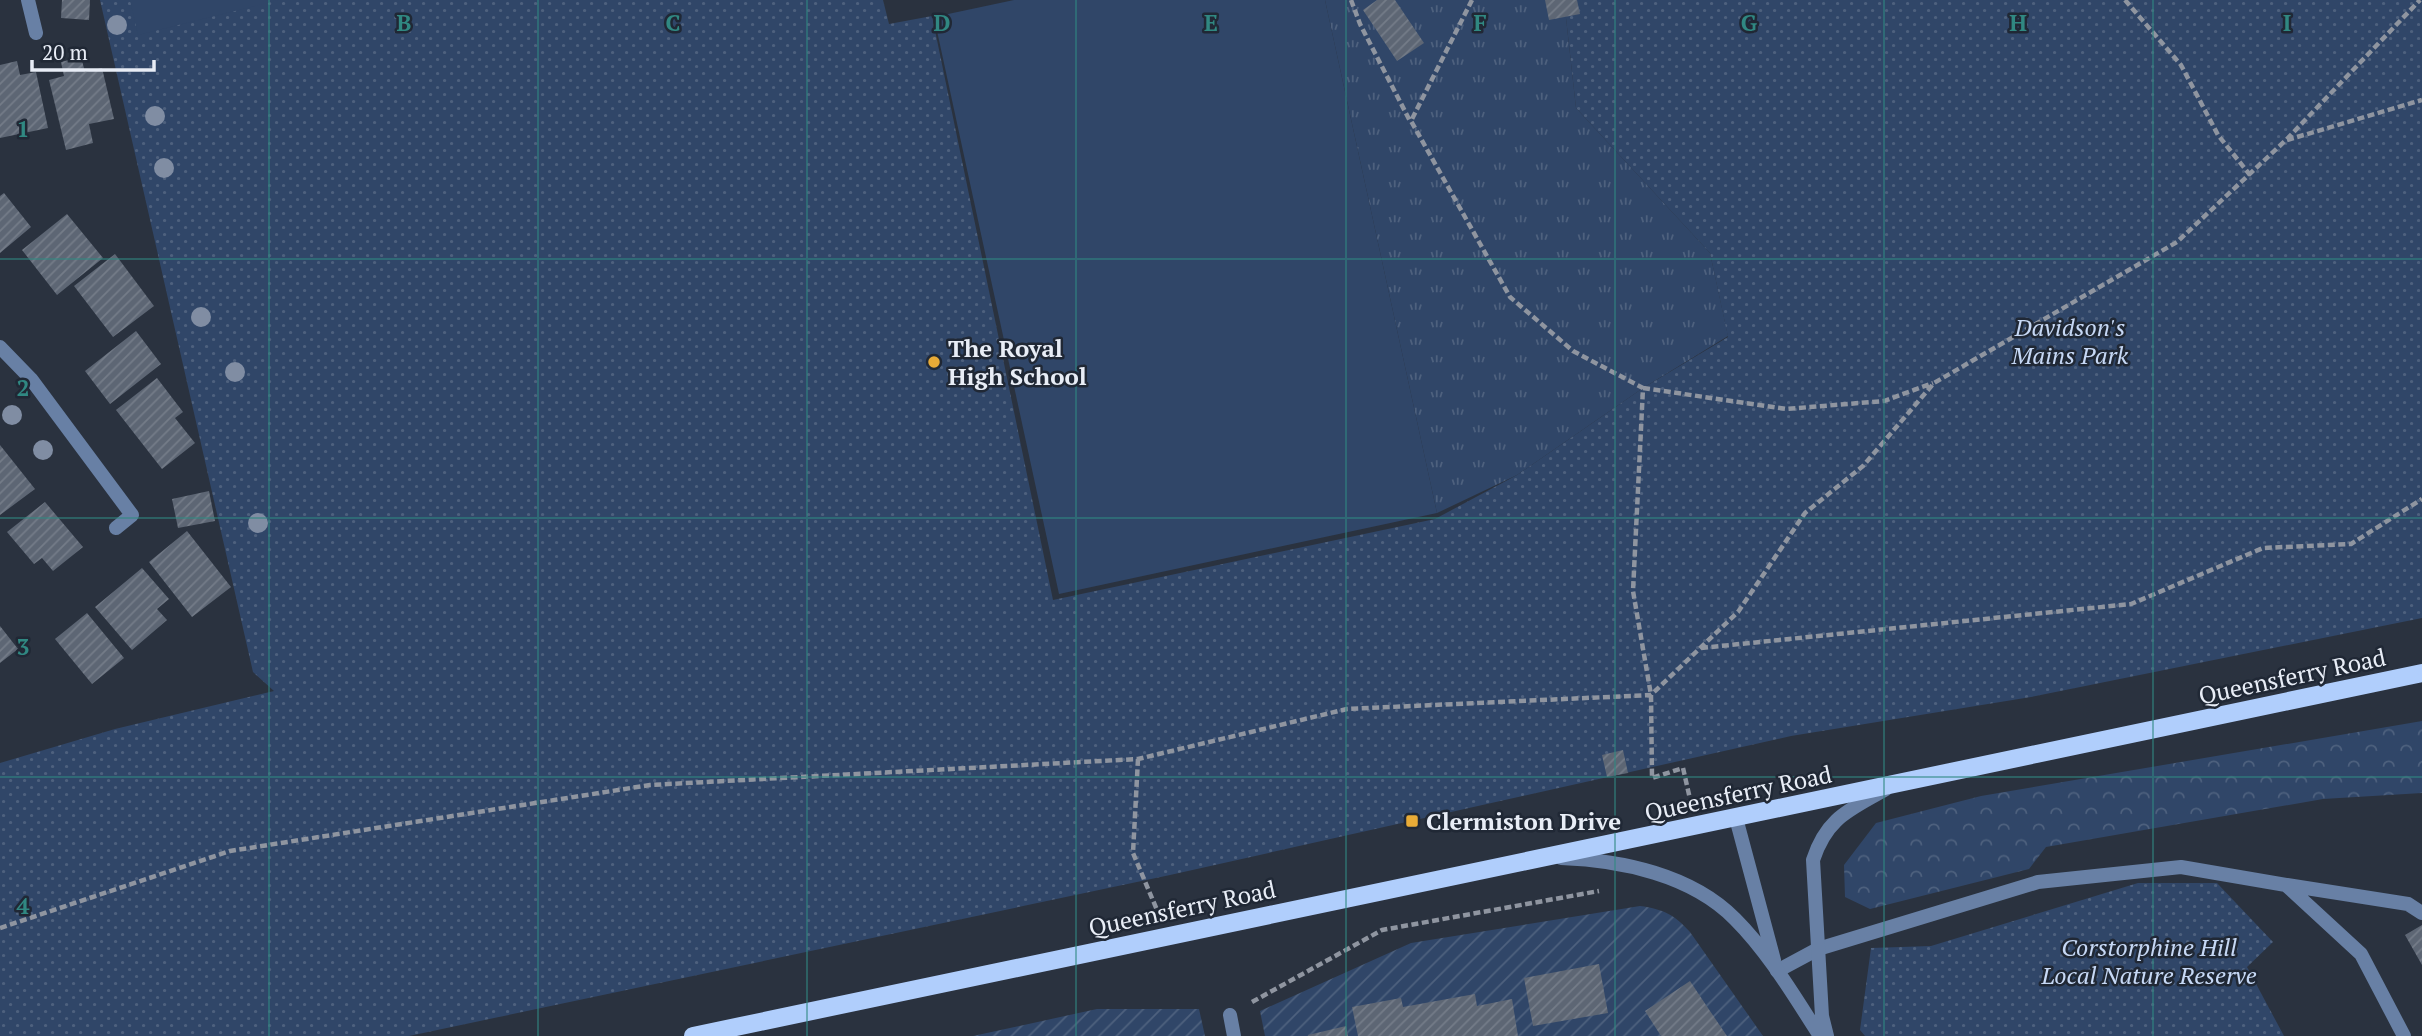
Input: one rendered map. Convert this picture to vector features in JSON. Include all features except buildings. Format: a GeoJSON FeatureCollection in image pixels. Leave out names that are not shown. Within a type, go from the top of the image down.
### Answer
{"type":"FeatureCollection","features":[{"type":"Feature","properties":{"kind":"main road","name":"Queensferry Road"},"geometry":{"type":"LineString","coordinates":[[693,1036],[2422,673]]}},
{"type":"Feature","properties":{"kind":"street"},"geometry":{"type":"LineString","coordinates":[[28,0],[36,33]]}},
{"type":"Feature","properties":{"kind":"street"},"geometry":{"type":"LineString","coordinates":[[0,347],[32,379],[132,514],[116,528]]}},
{"type":"Feature","properties":{"kind":"street"},"geometry":{"type":"LineString","coordinates":[[1827,1036],[1822,1016],[1813,860],[1820,840],[1834,821],[1891,786]]}},
{"type":"Feature","properties":{"kind":"street"},"geometry":{"type":"LineString","coordinates":[[1736,818],[1777,971]]}},
{"type":"Feature","properties":{"kind":"street"},"geometry":{"type":"LineString","coordinates":[[1543,858],[1614,863],[1684,884],[1710,898],[1734,917],[1759,945],[1820,1036]]}},
{"type":"Feature","properties":{"kind":"street"},"geometry":{"type":"LineString","coordinates":[[1777,971],[1818,949],[2038,883],[2181,867],[2408,904],[2422,913]]}},
{"type":"Feature","properties":{"kind":"street"},"geometry":{"type":"LineString","coordinates":[[2286,885],[2361,954],[2404,1036]]}},
{"type":"Feature","properties":{"kind":"street"},"geometry":{"type":"LineString","coordinates":[[1230,1015],[1234,1036]]}},
{"type":"Feature","properties":{"kind":"path"},"geometry":{"type":"LineString","coordinates":[[1351,0],[1360,24],[1411,121],[1510,297],[1573,351],[1643,388],[1786,409],[1884,401],[1934,383],[2177,242],[2286,140],[2420,0]]}},
{"type":"Feature","properties":{"kind":"path"},"geometry":{"type":"LineString","coordinates":[[1411,121],[1472,0]]}},
{"type":"Feature","properties":{"kind":"path"},"geometry":{"type":"LineString","coordinates":[[2125,0],[2181,65],[2218,135],[2250,175]]}},
{"type":"Feature","properties":{"kind":"path"},"geometry":{"type":"LineString","coordinates":[[2286,140],[2422,100]]}},
{"type":"Feature","properties":{"kind":"path"},"geometry":{"type":"LineString","coordinates":[[0,928],[230,851],[650,785],[1138,759],[1347,709],[1651,695],[1738,611],[1805,513],[1863,466],[1934,383]]}},
{"type":"Feature","properties":{"kind":"path"},"geometry":{"type":"LineString","coordinates":[[1643,388],[1633,591],[1651,695]]}},
{"type":"Feature","properties":{"kind":"path"},"geometry":{"type":"LineString","coordinates":[[1700,648],[2132,604],[2263,548],[2351,544],[2422,499]]}},
{"type":"Feature","properties":{"kind":"path"},"geometry":{"type":"LineString","coordinates":[[1138,759],[1133,853],[1168,936]]}},
{"type":"Feature","properties":{"kind":"green space","name":"Davidson's Mains Park"},"geometry":{"type":"Polygon","coordinates":[[[100,0],[883,0],[889,24],[932,16],[1053,600],[1435,519],[1517,475],[1643,388],[1728,337],[1710,253],[1576,108],[1564,0],[2422,0],[2422,618],[2031,697],[1791,736],[1170,875],[409,1036],[0,1036],[0,763],[115,729],[274,691],[253,672],[100,0]]]}},
{"type":"Feature","properties":{"kind":"green space"},"geometry":{"type":"Polygon","coordinates":[[[130,0],[279,0],[138,35],[130,0]]]}},
{"type":"Feature","properties":{"kind":"green space"},"geometry":{"type":"Polygon","coordinates":[[[1014,0],[1325,0],[1437,513],[1059,594],[934,17],[1014,0]]]}},
{"type":"Feature","properties":{"kind":"green space"},"geometry":{"type":"Polygon","coordinates":[[[1325,0],[1564,0],[1576,108],[1710,253],[1728,336],[1643,388],[1517,475],[1437,513],[1325,0]]]}},
{"type":"Feature","properties":{"kind":"green space"},"geometry":{"type":"Polygon","coordinates":[[[2422,721],[2422,793],[2323,799],[2046,847],[2029,869],[1870,909],[1845,897],[1844,865],[1876,823],[1981,796],[2422,721]]]}},
{"type":"Feature","properties":{"kind":"green space","name":"Corstorphine Hill Local Nature Reserve"},"geometry":{"type":"Polygon","coordinates":[[[2138,883],[2217,883],[2273,942],[2247,967],[2284,1036],[1865,1036],[1860,1030],[1871,948],[1931,946],[2138,883]]]}},
{"type":"Feature","properties":{"kind":"green space"},"geometry":{"type":"Polygon","coordinates":[[[1640,906],[1674,917],[1690,932],[1763,1036],[1265,1036],[1260,1011],[1411,943],[1640,906]]]}},
{"type":"Feature","properties":{"kind":"green space"},"geometry":{"type":"Polygon","coordinates":[[[1097,1009],[1199,1009],[1205,1036],[973,1036],[1097,1009]]]}},
{"type":"Feature","properties":{"kind":"place","name":"The Royal High School"},"geometry":{"type":"Point","coordinates":[934,362]}},
{"type":"Feature","properties":{"kind":"place","name":"Clermiston Drive"},"geometry":{"type":"Point","coordinates":[1412,821]}}]}
